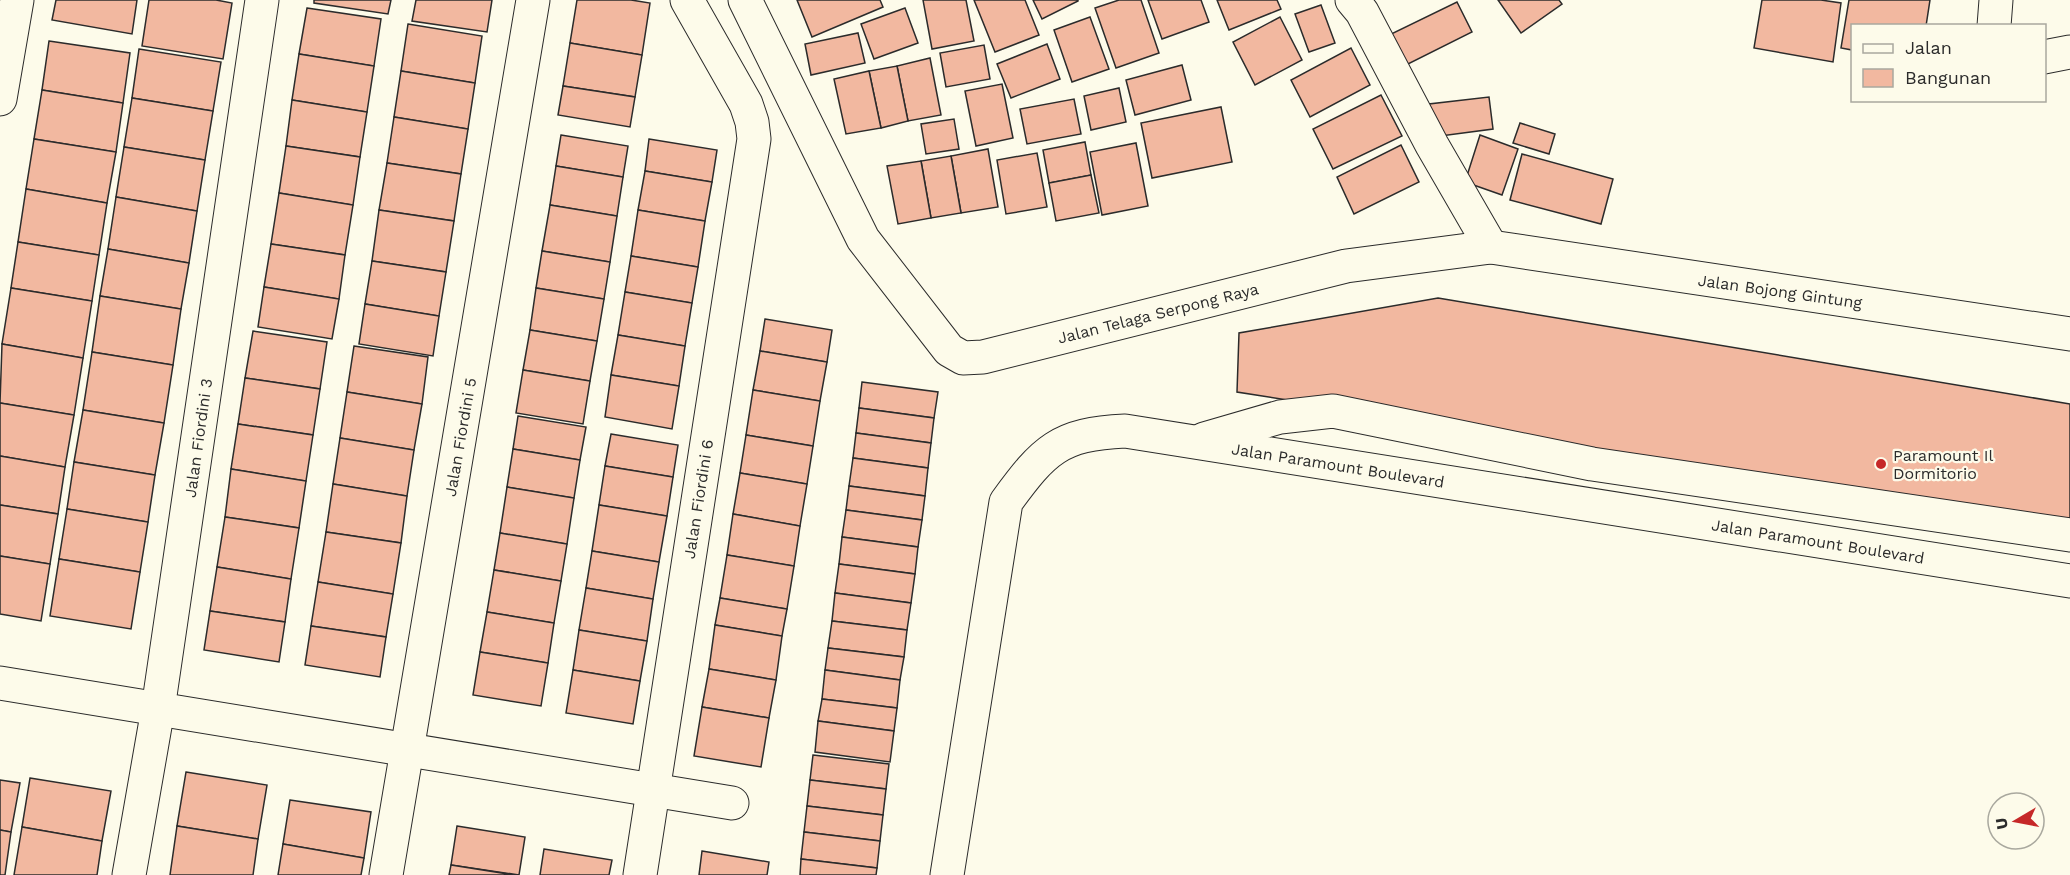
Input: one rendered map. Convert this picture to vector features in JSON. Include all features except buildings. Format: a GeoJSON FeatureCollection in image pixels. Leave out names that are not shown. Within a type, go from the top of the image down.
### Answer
{"type":"FeatureCollection","features":[{"type":"Feature","properties":{"kind":"street"},"geometry":{"type":"LineString","coordinates":[[0,99],[17,0]]}},
{"type":"Feature","properties":{"kind":"street","name":"Jalan Fiordini 3"},"geometry":{"type":"LineString","coordinates":[[129,875],[158,709],[262,0]]}},
{"type":"Feature","properties":{"kind":"street","name":"Jalan Fiordini 5"},"geometry":{"type":"LineString","coordinates":[[386,875],[533,0]]}},
{"type":"Feature","properties":{"kind":"street","name":"Jalan Fiordini 6"},"geometry":{"type":"LineString","coordinates":[[640,875],[754,139],[752,122],[746,104],[687,0]]}},
{"type":"Feature","properties":{"kind":"street","name":"Jalan Telaga Serpong Raya"},"geometry":{"type":"LineString","coordinates":[[745,0],[863,239],[949,350],[963,358],[983,357],[1346,266],[1491,247]]}},
{"type":"Feature","properties":{"kind":"street"},"geometry":{"type":"LineString","coordinates":[[1352,0],[1362,12],[1432,145],[1491,247]]}},
{"type":"Feature","properties":{"kind":"street"},"geometry":{"type":"LineString","coordinates":[[1994,24],[1996,0]]}},
{"type":"Feature","properties":{"kind":"street"},"geometry":{"type":"LineString","coordinates":[[2046,57],[2070,52]]}},
{"type":"Feature","properties":{"kind":"street","name":"Jalan Bojong Gintung"},"geometry":{"type":"LineString","coordinates":[[1491,247],[2070,334]]}},
{"type":"Feature","properties":{"kind":"street"},"geometry":{"type":"LineString","coordinates":[[1194,442],[1280,417],[1333,411],[1592,464],[2070,536]]}},
{"type":"Feature","properties":{"kind":"street","name":"Jalan Paramount Boulevard"},"geometry":{"type":"LineString","coordinates":[[947,875],[1006,502],[1044,456],[1071,438],[1095,432],[1125,431],[2070,582]]}},
{"type":"Feature","properties":{"kind":"street"},"geometry":{"type":"LineString","coordinates":[[0,683],[732,803]]}},
{"type":"Feature","properties":{"kind":"place","name":"Paramount Il Dormitorio"},"geometry":{"type":"Point","coordinates":[1881,464]}}]}
